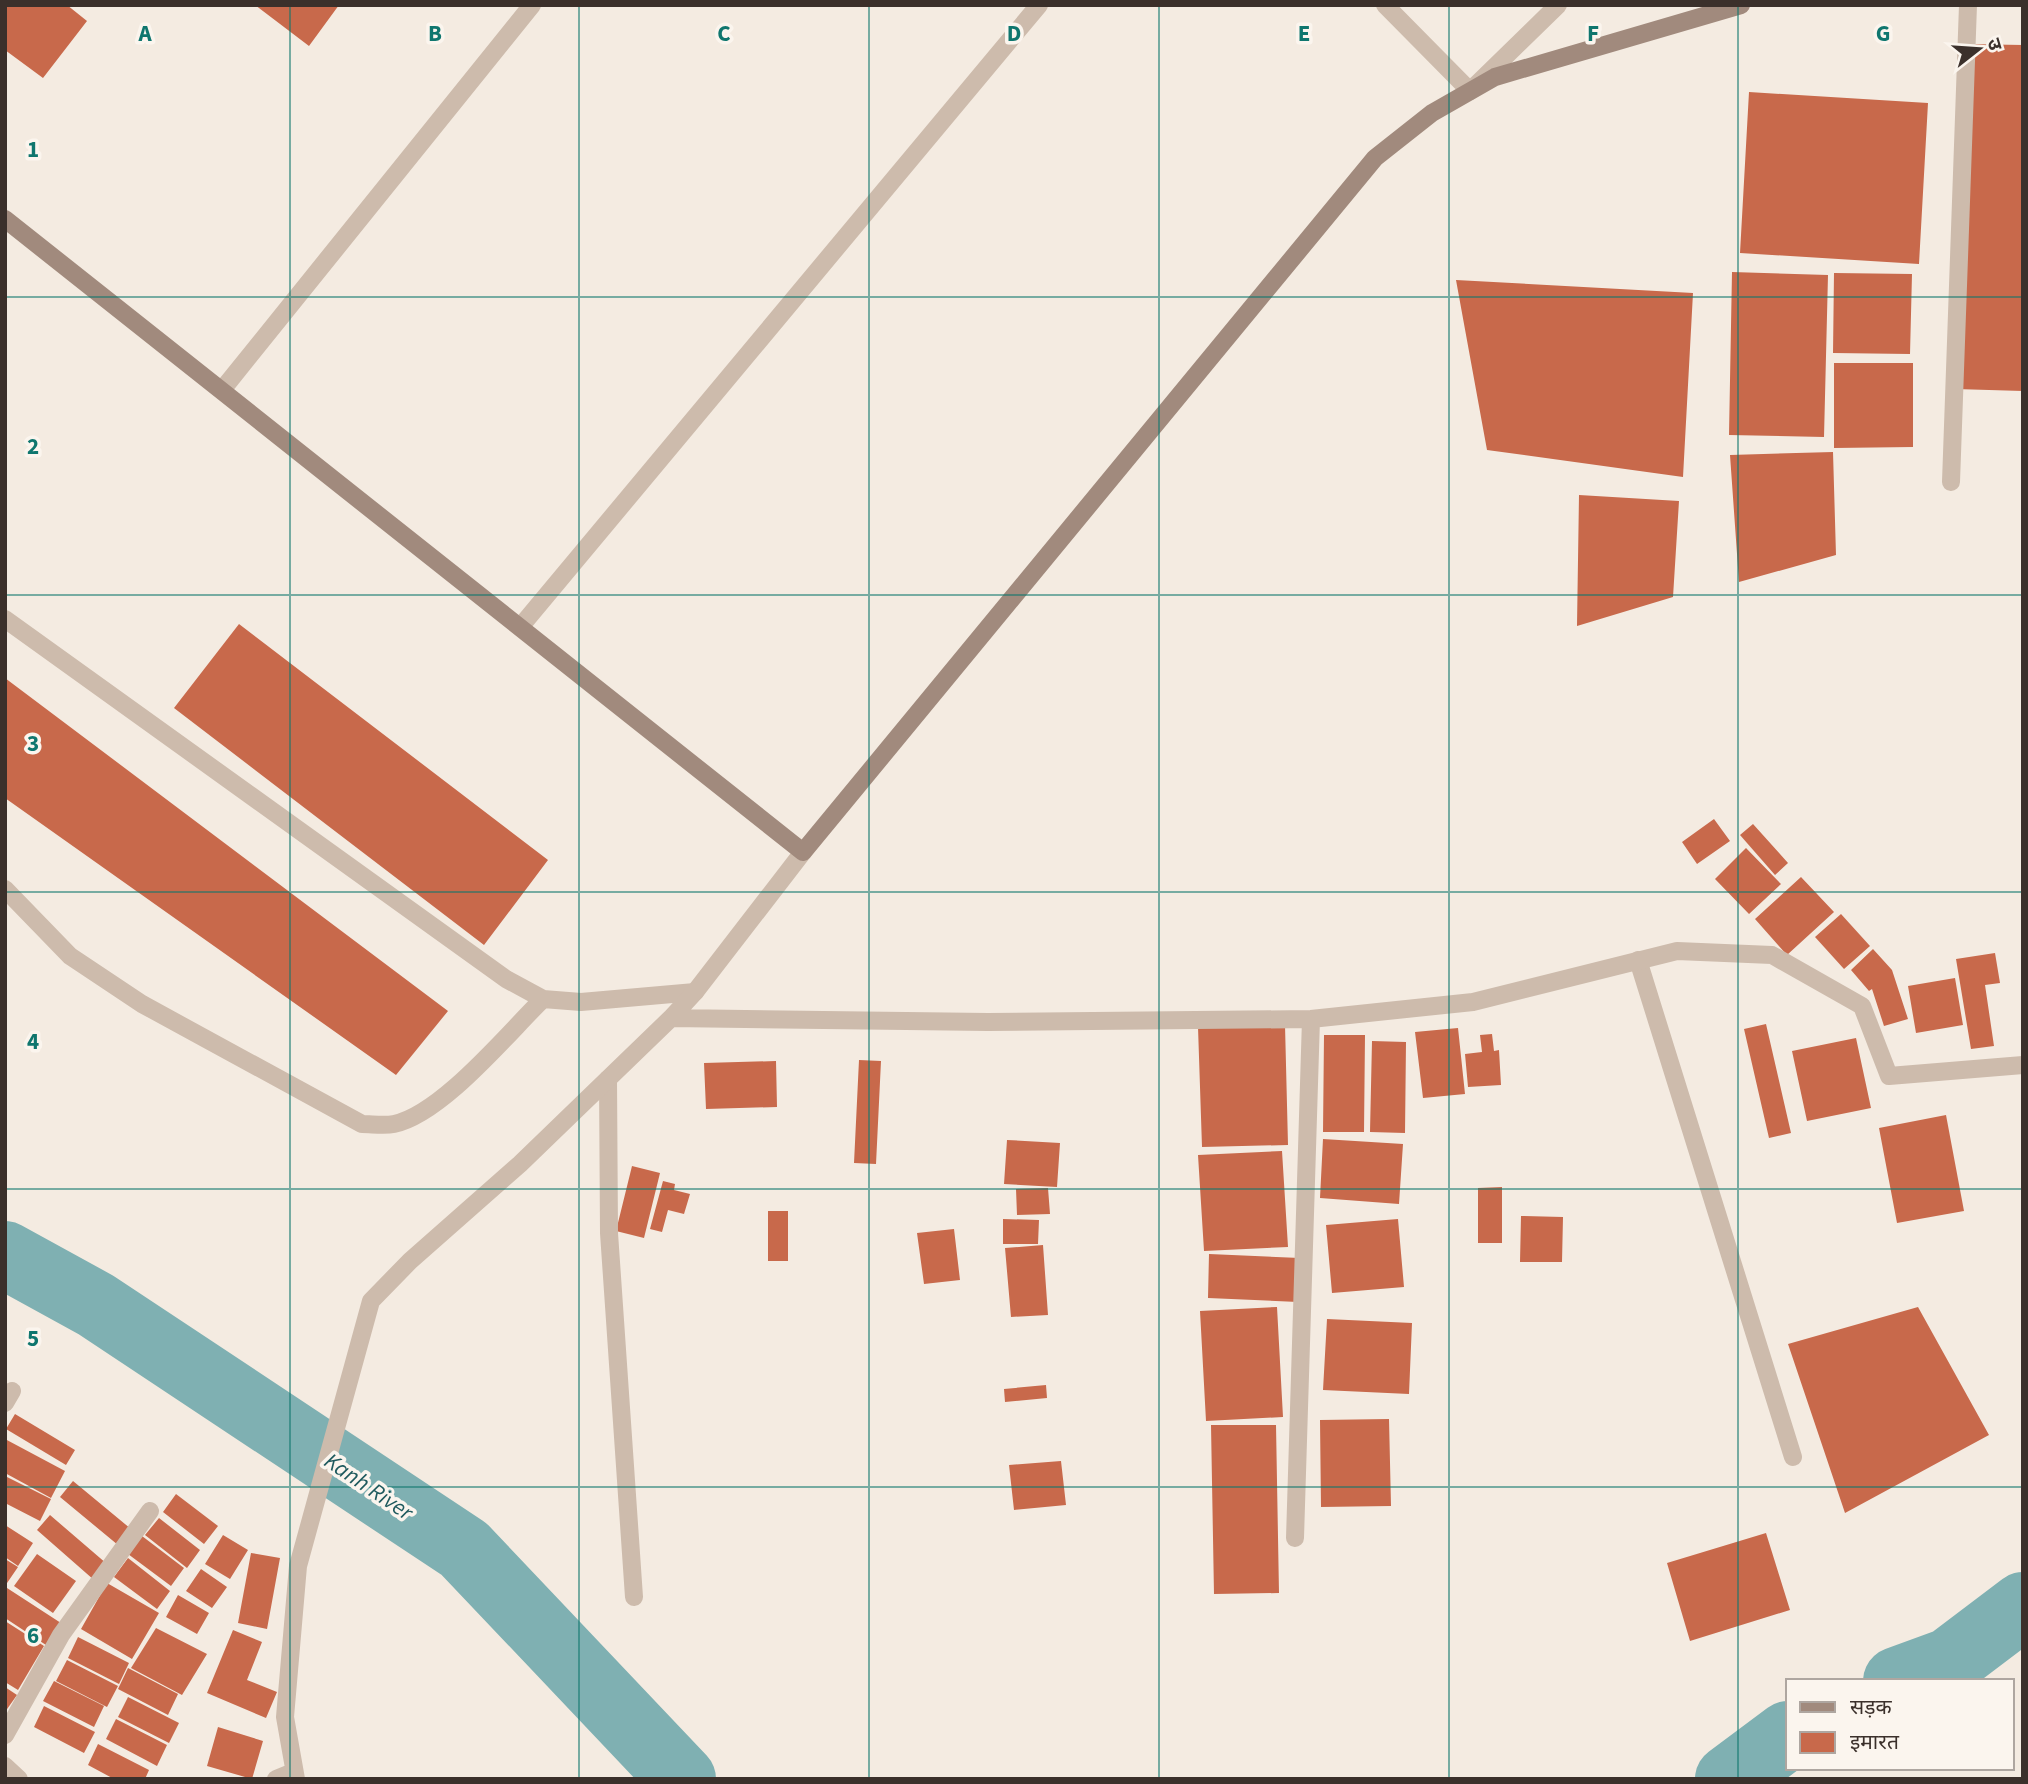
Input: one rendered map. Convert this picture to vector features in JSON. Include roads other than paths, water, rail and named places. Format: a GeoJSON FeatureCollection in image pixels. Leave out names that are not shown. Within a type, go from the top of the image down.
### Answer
{"type":"FeatureCollection","features":[{"type":"Feature","properties":{"kind":"street"},"geometry":{"type":"LineString","coordinates":[[222,390],[532,5]]}},
{"type":"Feature","properties":{"kind":"street"},"geometry":{"type":"LineString","coordinates":[[521,626],[1039,5]]}},
{"type":"Feature","properties":{"kind":"street"},"geometry":{"type":"LineString","coordinates":[[1385,5],[1470,91]]}},
{"type":"Feature","properties":{"kind":"street"},"geometry":{"type":"LineString","coordinates":[[1470,91],[1558,5]]}},
{"type":"Feature","properties":{"kind":"street"},"geometry":{"type":"LineString","coordinates":[[276,1779],[295,1775],[285,1717],[298,1566],[372,1301],[410,1261],[520,1164],[695,992],[803,852],[1375,158],[1432,113],[1495,77],[1741,5]]}},
{"type":"Feature","properties":{"kind":"street"},"geometry":{"type":"LineString","coordinates":[[1951,482],[1968,5]]}},
{"type":"Feature","properties":{"kind":"street"},"geometry":{"type":"LineString","coordinates":[[5,219],[803,852]]}},
{"type":"Feature","properties":{"kind":"street"},"geometry":{"type":"LineString","coordinates":[[5,619],[506,979],[542,999],[581,1002],[695,992]]}},
{"type":"Feature","properties":{"kind":"street"},"geometry":{"type":"LineString","coordinates":[[5,889],[70,956],[142,1004],[362,1125],[396,1124],[429,1107],[461,1082],[542,999]]}},
{"type":"Feature","properties":{"kind":"street"},"geometry":{"type":"LineString","coordinates":[[671,1018],[988,1022],[1311,1019],[1473,1002],[1677,951],[1772,955],[1862,1006],[1889,1076],[2023,1066]]}},
{"type":"Feature","properties":{"kind":"street"},"geometry":{"type":"LineString","coordinates":[[1638,960],[1793,1457]]}},
{"type":"Feature","properties":{"kind":"street"},"geometry":{"type":"LineString","coordinates":[[1295,1538],[1311,1019]]}},
{"type":"Feature","properties":{"kind":"street"},"geometry":{"type":"LineString","coordinates":[[608,1079],[609,1233],[635,1597]]}},
{"type":"Feature","properties":{"kind":"street"},"geometry":{"type":"LineString","coordinates":[[5,1735],[61,1635],[150,1511]]}},
{"type":"Feature","properties":{"kind":"street"},"geometry":{"type":"LineString","coordinates":[[5,1766],[19,1779]]}},
{"type":"Feature","properties":{"kind":"waterway","name":"Kanh River"},"geometry":{"type":"LineString","coordinates":[[5,1255],[96,1305],[464,1549],[682,1779]]}},
{"type":"Feature","properties":{"kind":"waterway","name":"Kanh River"},"geometry":{"type":"LineString","coordinates":[[1902,1679],[1949,1662],[2023,1606]]}},
{"type":"Feature","properties":{"kind":"waterway","name":"Kanh River"},"geometry":{"type":"LineString","coordinates":[[1729,1779],[1786,1736]]}}]}
